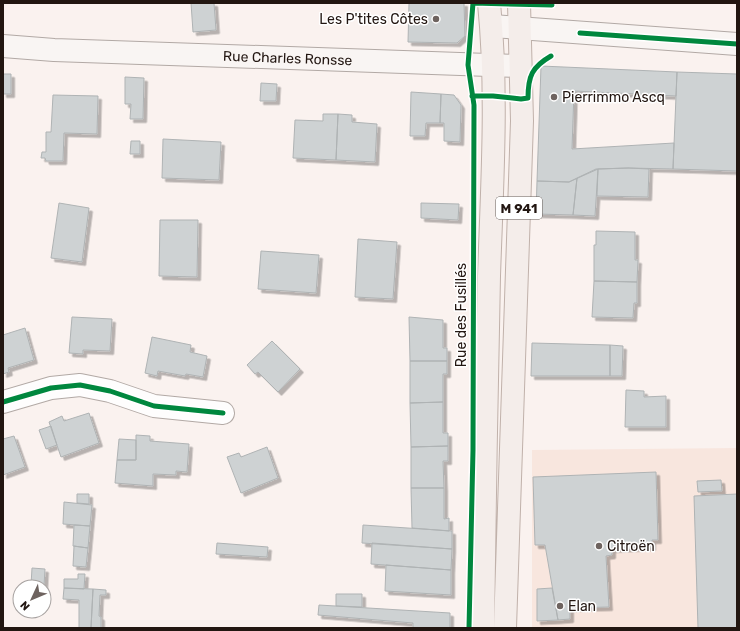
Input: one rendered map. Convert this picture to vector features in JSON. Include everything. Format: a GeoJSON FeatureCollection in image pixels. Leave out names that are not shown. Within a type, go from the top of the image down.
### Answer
{"type":"FeatureCollection","features":[{"type":"Feature","properties":{"kind":"main road","name":"Rue des Fusillés"},"geometry":{"type":"LineString","coordinates":[[483,628],[488,332],[494,105],[492,26],[489,3]]}},
{"type":"Feature","properties":{"kind":"main road","name":"M 941"},"geometry":{"type":"LineString","coordinates":[[505,628],[522,121],[519,3]]}},
{"type":"Feature","properties":{"kind":"main road"},"geometry":{"type":"LineString","coordinates":[[492,26],[737,44]]}},
{"type":"Feature","properties":{"kind":"main road","name":"Rue Charles Ronsse"},"geometry":{"type":"LineString","coordinates":[[3,46],[54,50],[520,66]]}},
{"type":"Feature","properties":{"kind":"street","name":"Rue Charles Ronsse"},"geometry":{"type":"LineString","coordinates":[[3,54],[54,50]]}},
{"type":"Feature","properties":{"kind":"street"},"geometry":{"type":"LineString","coordinates":[[3,402],[51,388],[80,385],[110,391],[154,406],[223,413]]}},
{"type":"Feature","properties":{"kind":"shaded area"},"geometry":{"type":"Polygon","coordinates":[[[737,448],[737,628],[532,628],[532,450],[737,448]]]}},
{"type":"Feature","properties":{"kind":"building"},"geometry":{"type":"Polygon","coordinates":[[[191,3],[214,3],[216,30],[193,32],[191,3]]]}},
{"type":"Feature","properties":{"kind":"building","name":"Les P'tites Côtes"},"geometry":{"type":"Polygon","coordinates":[[[409,3],[464,3],[465,36],[457,43],[408,42],[409,3]]]}},
{"type":"Feature","properties":{"kind":"building"},"geometry":{"type":"Polygon","coordinates":[[[541,66],[677,72],[676,96],[574,91],[572,149],[674,143],[673,169],[598,169],[569,182],[537,181],[541,66]]]}},
{"type":"Feature","properties":{"kind":"building"},"geometry":{"type":"Polygon","coordinates":[[[677,72],[737,74],[737,171],[673,169],[677,72]]]}},
{"type":"Feature","properties":{"kind":"building"},"geometry":{"type":"Polygon","coordinates":[[[3,74],[11,74],[11,94],[3,94],[3,74]]]}},
{"type":"Feature","properties":{"kind":"building"},"geometry":{"type":"Polygon","coordinates":[[[125,77],[144,78],[143,119],[130,119],[131,104],[125,104],[125,77]]]}},
{"type":"Feature","properties":{"kind":"building"},"geometry":{"type":"Polygon","coordinates":[[[261,83],[277,84],[276,101],[260,101],[261,83]]]}},
{"type":"Feature","properties":{"kind":"building"},"geometry":{"type":"Polygon","coordinates":[[[411,92],[441,94],[440,123],[426,123],[425,136],[410,136],[411,92]]]}},
{"type":"Feature","properties":{"kind":"building"},"geometry":{"type":"Polygon","coordinates":[[[441,94],[454,95],[461,105],[460,142],[444,141],[444,123],[440,123],[441,94]]]}},
{"type":"Feature","properties":{"kind":"building"},"geometry":{"type":"Polygon","coordinates":[[[53,95],[98,96],[97,134],[64,133],[63,161],[46,161],[45,158],[41,158],[42,152],[46,152],[46,132],[51,132],[53,95]]]}},
{"type":"Feature","properties":{"kind":"building"},"geometry":{"type":"Polygon","coordinates":[[[323,114],[338,114],[336,160],[293,158],[295,120],[323,121],[323,114]]]}},
{"type":"Feature","properties":{"kind":"building"},"geometry":{"type":"Polygon","coordinates":[[[338,114],[352,115],[352,122],[377,124],[375,162],[336,160],[338,114]]]}},
{"type":"Feature","properties":{"kind":"building"},"geometry":{"type":"Polygon","coordinates":[[[163,139],[221,142],[219,180],[162,178],[163,139]]]}},
{"type":"Feature","properties":{"kind":"building"},"geometry":{"type":"Polygon","coordinates":[[[131,141],[140,141],[140,154],[130,154],[131,141]]]}},
{"type":"Feature","properties":{"kind":"building"},"geometry":{"type":"Polygon","coordinates":[[[598,169],[649,169],[648,197],[597,196],[598,169]]]}},
{"type":"Feature","properties":{"kind":"building"},"geometry":{"type":"Polygon","coordinates":[[[598,169],[595,216],[573,215],[577,178],[598,169]]]}},
{"type":"Feature","properties":{"kind":"building"},"geometry":{"type":"Polygon","coordinates":[[[577,178],[573,215],[536,214],[537,181],[569,182],[577,178]]]}},
{"type":"Feature","properties":{"kind":"building"},"geometry":{"type":"Polygon","coordinates":[[[59,203],[89,208],[82,262],[51,258],[59,203]]]}},
{"type":"Feature","properties":{"kind":"building"},"geometry":{"type":"Polygon","coordinates":[[[421,203],[459,204],[458,220],[421,218],[421,203]]]}},
{"type":"Feature","properties":{"kind":"building"},"geometry":{"type":"Polygon","coordinates":[[[160,220],[198,220],[197,277],[159,276],[160,220]]]}},
{"type":"Feature","properties":{"kind":"building"},"geometry":{"type":"Polygon","coordinates":[[[596,231],[635,232],[635,260],[638,260],[637,282],[594,281],[594,245],[596,245],[596,231]]]}},
{"type":"Feature","properties":{"kind":"building"},"geometry":{"type":"Polygon","coordinates":[[[358,239],[397,242],[393,299],[355,297],[358,239]]]}},
{"type":"Feature","properties":{"kind":"building"},"geometry":{"type":"Polygon","coordinates":[[[261,251],[319,255],[316,293],[258,289],[261,251]]]}},
{"type":"Feature","properties":{"kind":"building"},"geometry":{"type":"Polygon","coordinates":[[[594,281],[637,282],[637,303],[634,303],[633,318],[592,317],[594,281]]]}},
{"type":"Feature","properties":{"kind":"building"},"geometry":{"type":"Polygon","coordinates":[[[72,317],[112,319],[110,351],[83,350],[83,354],[69,353],[72,317]]]}},
{"type":"Feature","properties":{"kind":"building"},"geometry":{"type":"Polygon","coordinates":[[[409,317],[443,320],[443,348],[447,348],[447,361],[410,361],[409,317]]]}},
{"type":"Feature","properties":{"kind":"building"},"geometry":{"type":"Polygon","coordinates":[[[25,328],[34,360],[8,368],[9,372],[3,374],[3,335],[25,328]]]}},
{"type":"Feature","properties":{"kind":"building"},"geometry":{"type":"Polygon","coordinates":[[[152,337],[191,345],[190,352],[207,356],[203,377],[186,374],[185,376],[158,371],[157,376],[145,373],[152,337]]]}},
{"type":"Feature","properties":{"kind":"building"},"geometry":{"type":"Polygon","coordinates":[[[272,341],[300,369],[278,392],[258,372],[255,374],[247,365],[272,341]]]}},
{"type":"Feature","properties":{"kind":"building"},"geometry":{"type":"Polygon","coordinates":[[[532,343],[610,345],[610,376],[531,376],[532,343]]]}},
{"type":"Feature","properties":{"kind":"building"},"geometry":{"type":"Polygon","coordinates":[[[610,345],[623,346],[622,376],[610,376],[610,345]]]}},
{"type":"Feature","properties":{"kind":"building"},"geometry":{"type":"Polygon","coordinates":[[[410,361],[447,361],[447,374],[443,374],[443,402],[410,403],[410,361]]]}},
{"type":"Feature","properties":{"kind":"building"},"geometry":{"type":"Polygon","coordinates":[[[626,390],[644,391],[644,397],[666,396],[666,427],[625,427],[626,390]]]}},
{"type":"Feature","properties":{"kind":"building"},"geometry":{"type":"Polygon","coordinates":[[[443,402],[443,433],[448,433],[448,446],[411,447],[410,403],[443,402]]]}},
{"type":"Feature","properties":{"kind":"building"},"geometry":{"type":"Polygon","coordinates":[[[89,413],[99,443],[61,457],[49,422],[62,416],[64,421],[89,413]]]}},
{"type":"Feature","properties":{"kind":"building"},"geometry":{"type":"Polygon","coordinates":[[[51,426],[57,445],[46,449],[39,430],[51,426]]]}},
{"type":"Feature","properties":{"kind":"building"},"geometry":{"type":"Polygon","coordinates":[[[136,435],[150,436],[150,441],[189,444],[187,472],[176,471],[176,475],[153,474],[153,486],[115,483],[117,460],[136,460],[136,435]]]}},
{"type":"Feature","properties":{"kind":"building"},"geometry":{"type":"Polygon","coordinates":[[[14,436],[25,467],[3,475],[3,439],[14,436]]]}},
{"type":"Feature","properties":{"kind":"building"},"geometry":{"type":"Polygon","coordinates":[[[119,439],[136,440],[136,460],[117,460],[119,439]]]}},
{"type":"Feature","properties":{"kind":"building"},"geometry":{"type":"Polygon","coordinates":[[[448,446],[448,461],[443,461],[444,488],[411,488],[411,447],[448,446]]]}},
{"type":"Feature","properties":{"kind":"building"},"geometry":{"type":"Polygon","coordinates":[[[267,447],[278,478],[241,493],[227,457],[239,453],[241,457],[267,447]]]}},
{"type":"Feature","properties":{"kind":"building","name":"Citroën"},"geometry":{"type":"Polygon","coordinates":[[[656,472],[658,540],[652,540],[652,547],[612,549],[612,555],[606,556],[609,607],[570,608],[570,619],[558,620],[545,545],[535,545],[533,477],[656,472]]]}},
{"type":"Feature","properties":{"kind":"building"},"geometry":{"type":"Polygon","coordinates":[[[721,480],[722,491],[698,492],[697,481],[721,480]]]}},
{"type":"Feature","properties":{"kind":"building"},"geometry":{"type":"Polygon","coordinates":[[[411,488],[444,488],[444,519],[449,518],[449,531],[412,528],[411,488]]]}},
{"type":"Feature","properties":{"kind":"building"},"geometry":{"type":"Polygon","coordinates":[[[77,494],[89,494],[89,504],[77,503],[77,494]]]}},
{"type":"Feature","properties":{"kind":"building"},"geometry":{"type":"Polygon","coordinates":[[[737,494],[737,628],[698,628],[694,496],[737,494]]]}},
{"type":"Feature","properties":{"kind":"building"},"geometry":{"type":"Polygon","coordinates":[[[64,502],[92,505],[90,526],[63,524],[64,502]]]}},
{"type":"Feature","properties":{"kind":"building"},"geometry":{"type":"Polygon","coordinates":[[[74,525],[90,526],[88,548],[73,546],[74,525]]]}},
{"type":"Feature","properties":{"kind":"building"},"geometry":{"type":"Polygon","coordinates":[[[363,525],[452,531],[452,549],[362,543],[363,525]]]}},
{"type":"Feature","properties":{"kind":"building"},"geometry":{"type":"Polygon","coordinates":[[[217,543],[268,547],[267,557],[216,554],[217,543]]]}},
{"type":"Feature","properties":{"kind":"building"},"geometry":{"type":"Polygon","coordinates":[[[372,543],[452,549],[451,570],[371,564],[372,543]]]}},
{"type":"Feature","properties":{"kind":"building"},"geometry":{"type":"Polygon","coordinates":[[[74,546],[88,548],[86,567],[73,566],[74,546]]]}},
{"type":"Feature","properties":{"kind":"building"},"geometry":{"type":"Polygon","coordinates":[[[386,565],[451,570],[451,595],[385,591],[386,565]]]}},
{"type":"Feature","properties":{"kind":"building"},"geometry":{"type":"Polygon","coordinates":[[[32,568],[45,569],[44,579],[31,579],[32,568]]]}},
{"type":"Feature","properties":{"kind":"building"},"geometry":{"type":"Polygon","coordinates":[[[78,574],[85,574],[84,589],[64,588],[64,579],[78,579],[78,574]]]}},
{"type":"Feature","properties":{"kind":"building"},"geometry":{"type":"Polygon","coordinates":[[[64,588],[93,589],[91,628],[79,628],[79,600],[63,599],[64,588]]]}},
{"type":"Feature","properties":{"kind":"building"},"geometry":{"type":"Polygon","coordinates":[[[552,588],[558,620],[537,621],[537,589],[552,588]]]}},
{"type":"Feature","properties":{"kind":"building"},"geometry":{"type":"Polygon","coordinates":[[[93,589],[106,590],[106,595],[100,595],[99,616],[101,617],[101,628],[91,628],[93,589]]]}},
{"type":"Feature","properties":{"kind":"building"},"geometry":{"type":"Polygon","coordinates":[[[336,594],[362,594],[362,607],[336,606],[336,594]]]}},
{"type":"Feature","properties":{"kind":"building"},"geometry":{"type":"Polygon","coordinates":[[[319,605],[450,613],[450,628],[413,628],[413,623],[318,615],[319,605]]]}},
{"type":"Feature","properties":{"kind":"cycle path"},"geometry":{"type":"LineString","coordinates":[[473,3],[552,5]]}},
{"type":"Feature","properties":{"kind":"cycle path"},"geometry":{"type":"LineString","coordinates":[[469,628],[473,450],[474,105],[468,65],[473,3]]}},
{"type":"Feature","properties":{"kind":"cycle path"},"geometry":{"type":"LineString","coordinates":[[580,33],[737,44]]}},
{"type":"Feature","properties":{"kind":"cycle path"},"geometry":{"type":"LineString","coordinates":[[472,96],[493,96],[521,99],[528,98],[529,84],[532,73],[539,64],[551,56]]}},
{"type":"Feature","properties":{"kind":"cycle path"},"geometry":{"type":"LineString","coordinates":[[3,402],[51,388],[80,385],[110,391],[154,406],[223,413]]}},
{"type":"Feature","properties":{"kind":"place","name":"Les P'tites Côtes"},"geometry":{"type":"Point","coordinates":[436,19]}},
{"type":"Feature","properties":{"kind":"place","name":"Pierrimmo Ascq"},"geometry":{"type":"Point","coordinates":[554,97]}},
{"type":"Feature","properties":{"kind":"place","name":"Citroën"},"geometry":{"type":"Point","coordinates":[599,546]}},
{"type":"Feature","properties":{"kind":"place","name":"Elan"},"geometry":{"type":"Point","coordinates":[560,606]}}]}
